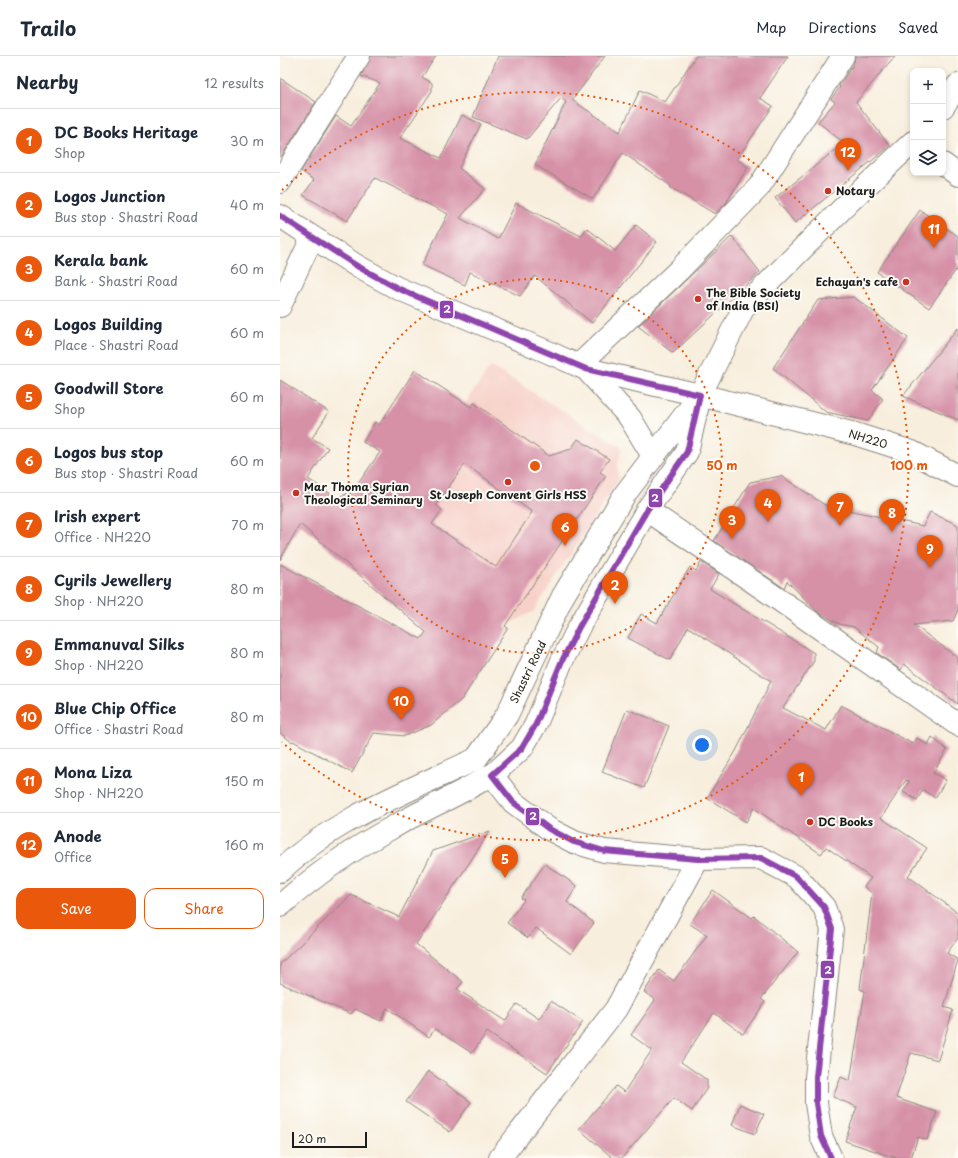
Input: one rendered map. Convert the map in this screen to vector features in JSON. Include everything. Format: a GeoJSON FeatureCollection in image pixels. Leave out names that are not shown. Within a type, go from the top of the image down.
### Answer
{"type":"FeatureCollection","features":[{"type":"Feature","properties":{"kind":"main road"},"geometry":{"type":"LineString","coordinates":[[280,182],[359,56]]}},
{"type":"Feature","properties":{"kind":"main road"},"geometry":{"type":"LineString","coordinates":[[582,367],[759,187],[843,56]]}},
{"type":"Feature","properties":{"kind":"main road"},"geometry":{"type":"LineString","coordinates":[[945,104],[958,85]]}},
{"type":"Feature","properties":{"kind":"main road"},"geometry":{"type":"LineString","coordinates":[[280,906],[325,870],[358,847],[396,825],[465,791],[492,774],[522,748],[536,724],[561,662],[579,627],[647,510],[687,452],[700,395],[744,307],[850,201],[910,145]]}},
{"type":"Feature","properties":{"kind":"main road"},"geometry":{"type":"LineString","coordinates":[[946,166],[958,175]]}},
{"type":"Feature","properties":{"kind":"main road"},"geometry":{"type":"LineString","coordinates":[[280,216],[312,238],[396,288],[582,367],[700,395]]}},
{"type":"Feature","properties":{"kind":"main road"},"geometry":{"type":"LineString","coordinates":[[280,306],[312,238]]}},
{"type":"Feature","properties":{"kind":"main road"},"geometry":{"type":"LineString","coordinates":[[582,367],[630,418],[653,456]]}},
{"type":"Feature","properties":{"kind":"main road","name":"NH220"},"geometry":{"type":"LineString","coordinates":[[700,395],[855,434],[912,452],[958,476]]}},
{"type":"Feature","properties":{"kind":"main road","name":"Shastri Road"},"geometry":{"type":"LineString","coordinates":[[479,756],[507,715],[563,596],[625,494],[700,395]]}},
{"type":"Feature","properties":{"kind":"main road"},"geometry":{"type":"LineString","coordinates":[[647,510],[768,592],[958,725]]}},
{"type":"Feature","properties":{"kind":"main road"},"geometry":{"type":"LineString","coordinates":[[479,756],[474,762],[476,770],[482,775],[492,774]]}},
{"type":"Feature","properties":{"kind":"main road"},"geometry":{"type":"LineString","coordinates":[[280,871],[334,829],[418,785],[479,756]]}},
{"type":"Feature","properties":{"kind":"main road"},"geometry":{"type":"LineString","coordinates":[[492,774],[513,802],[549,829],[574,842],[604,851],[698,859],[761,858],[797,877],[824,907],[832,929],[816,1077],[816,1103],[821,1136],[832,1158]]}},
{"type":"Feature","properties":{"kind":"main road"},"geometry":{"type":"LineString","coordinates":[[500,1158],[616,1009],[698,859]]}},
{"type":"Feature","properties":{"kind":"shaded area"},"geometry":{"type":"Polygon","coordinates":[[[491,366],[622,448],[617,466],[619,479],[533,612],[508,624],[374,535],[491,366]]]}},
{"type":"Feature","properties":{"kind":"building"},"geometry":{"type":"Polygon","coordinates":[[[371,56],[436,56],[422,77],[432,83],[432,91],[400,138],[441,158],[462,115],[481,124],[459,168],[485,189],[460,218],[498,239],[516,203],[581,236],[587,228],[615,251],[636,225],[657,242],[592,323],[535,276],[520,296],[470,272],[465,285],[422,265],[448,214],[375,178],[347,221],[303,195],[314,180],[301,171],[336,116],[351,126],[380,83],[361,76],[371,56]]]}},
{"type":"Feature","properties":{"kind":"building"},"geometry":{"type":"Polygon","coordinates":[[[498,56],[605,56],[572,100],[620,132],[640,90],[665,102],[696,56],[788,56],[760,98],[773,106],[737,159],[748,167],[726,203],[715,214],[670,187],[671,186],[623,153],[593,199],[535,165],[566,102],[561,98],[527,139],[473,117],[498,56]]]}},
{"type":"Feature","properties":{"kind":"building"},"geometry":{"type":"Polygon","coordinates":[[[855,56],[895,56],[856,102],[890,146],[795,223],[775,198],[844,143],[818,122],[835,102],[831,99],[854,63],[855,56]]]}},
{"type":"Feature","properties":{"kind":"building"},"geometry":{"type":"Polygon","coordinates":[[[280,78],[316,102],[281,157],[280,157],[280,78]]]}},
{"type":"Feature","properties":{"kind":"building"},"geometry":{"type":"Polygon","coordinates":[[[920,210],[958,236],[958,267],[929,308],[877,272],[920,210]]]}},
{"type":"Feature","properties":{"kind":"building","name":"The Bible Society of India (BSI)"},"geometry":{"type":"Polygon","coordinates":[[[732,236],[760,272],[673,353],[638,326],[732,236]]]}},
{"type":"Feature","properties":{"kind":"building"},"geometry":{"type":"Polygon","coordinates":[[[854,297],[908,338],[872,390],[883,399],[868,421],[826,412],[773,368],[818,300],[854,297]]]}},
{"type":"Feature","properties":{"kind":"building"},"geometry":{"type":"Polygon","coordinates":[[[958,328],[958,420],[903,396],[958,328]]]}},
{"type":"Feature","properties":{"kind":"building"},"geometry":{"type":"Polygon","coordinates":[[[415,370],[471,407],[474,403],[549,456],[571,449],[578,439],[609,459],[600,472],[606,476],[505,626],[508,628],[462,699],[431,725],[405,736],[374,733],[352,773],[293,741],[292,742],[280,733],[280,564],[421,639],[426,632],[300,524],[280,560],[280,380],[329,412],[312,438],[328,448],[308,479],[337,498],[353,491],[380,452],[363,442],[375,422],[379,425],[415,370]],[[465,464],[436,505],[442,510],[432,524],[496,567],[532,512],[465,464]]]}},
{"type":"Feature","properties":{"kind":"building"},"geometry":{"type":"Polygon","coordinates":[[[781,476],[825,505],[923,526],[930,512],[958,525],[958,610],[953,621],[914,625],[958,658],[958,704],[904,664],[901,670],[877,653],[879,647],[854,627],[839,624],[818,612],[787,581],[784,588],[714,541],[750,482],[781,476]]]}},
{"type":"Feature","properties":{"kind":"building"},"geometry":{"type":"Polygon","coordinates":[[[701,562],[719,574],[710,589],[814,653],[814,661],[783,708],[826,730],[841,705],[913,744],[917,738],[928,745],[932,737],[947,750],[933,773],[946,780],[935,798],[923,790],[917,800],[903,792],[909,781],[906,780],[881,818],[927,848],[908,876],[958,913],[958,938],[947,953],[958,960],[944,1007],[953,1010],[938,1060],[911,1053],[896,1098],[937,1112],[927,1140],[918,1137],[911,1158],[896,1158],[845,1141],[857,1107],[833,1097],[841,1077],[850,1081],[865,991],[860,989],[872,893],[864,887],[871,878],[826,847],[821,854],[754,808],[746,822],[707,798],[736,751],[771,681],[688,627],[670,660],[628,638],[641,614],[657,623],[690,567],[696,571],[701,562]]]}},
{"type":"Feature","properties":{"kind":"building"},"geometry":{"type":"Polygon","coordinates":[[[627,709],[669,726],[644,788],[602,772],[627,709]]]}},
{"type":"Feature","properties":{"kind":"building"},"geometry":{"type":"Polygon","coordinates":[[[490,831],[416,944],[463,982],[457,989],[505,1021],[517,1004],[539,1019],[551,1001],[583,1022],[547,1073],[487,1032],[472,1053],[435,1029],[429,1037],[387,1008],[381,1021],[355,1009],[351,1014],[280,983],[280,964],[351,895],[399,917],[433,851],[490,831]]]}},
{"type":"Feature","properties":{"kind":"building"},"geometry":{"type":"Polygon","coordinates":[[[545,864],[577,886],[567,902],[594,923],[571,954],[536,928],[528,938],[507,923],[524,900],[521,898],[545,864]]]}},
{"type":"Feature","properties":{"kind":"building"},"geometry":{"type":"Polygon","coordinates":[[[713,890],[752,918],[754,916],[798,952],[761,999],[765,1002],[743,1034],[714,1013],[681,1062],[707,1080],[707,1088],[692,1111],[674,1098],[622,1158],[613,1158],[579,1129],[616,1086],[624,1092],[652,1050],[631,1035],[655,1000],[644,992],[659,970],[674,981],[707,935],[690,924],[713,890]]]}},
{"type":"Feature","properties":{"kind":"building"},"geometry":{"type":"Polygon","coordinates":[[[428,1071],[471,1102],[450,1132],[406,1102],[428,1071]]]}},
{"type":"Feature","properties":{"kind":"building"},"geometry":{"type":"Polygon","coordinates":[[[740,1104],[764,1114],[755,1134],[732,1125],[740,1104]]]}},
{"type":"Feature","properties":{"kind":"transit line","name":"2"},"geometry":{"type":"LineString","coordinates":[[280,216],[357,266],[397,288],[586,369],[700,395],[687,452],[647,510],[579,627],[561,663],[536,724],[522,748],[492,775],[513,802],[549,829],[574,842],[604,851],[638,854],[698,859],[761,858],[797,877],[824,907],[832,929],[816,1077],[816,1103],[821,1136],[831,1158]]}},
{"type":"Feature","properties":{"kind":"place","name":"Anode"},"geometry":{"type":"Point","coordinates":[848,171]}},
{"type":"Feature","properties":{"kind":"place","name":"Notary"},"geometry":{"type":"Point","coordinates":[828,191]}},
{"type":"Feature","properties":{"kind":"place","name":"Mona Liza"},"geometry":{"type":"Point","coordinates":[934,248]}},
{"type":"Feature","properties":{"kind":"place","name":"Echayan's cafe"},"geometry":{"type":"Point","coordinates":[906,282]}},
{"type":"Feature","properties":{"kind":"place","name":"The Bible Society of India (BSI)"},"geometry":{"type":"Point","coordinates":[698,299]}},
{"type":"Feature","properties":{"kind":"place","name":"St Joseph Convent Girls HSS"},"geometry":{"type":"Point","coordinates":[508,482]}},
{"type":"Feature","properties":{"kind":"place","name":"Mar Thoma Syrian Theological Seminary"},"geometry":{"type":"Point","coordinates":[296,493]}},
{"type":"Feature","properties":{"kind":"place","name":"Logos Building"},"geometry":{"type":"Point","coordinates":[768,522]}},
{"type":"Feature","properties":{"kind":"place","name":"Irish expert"},"geometry":{"type":"Point","coordinates":[840,526]}},
{"type":"Feature","properties":{"kind":"place","name":"Cyrils Jewellery"},"geometry":{"type":"Point","coordinates":[892,532]}},
{"type":"Feature","properties":{"kind":"place","name":"Kerala bank"},"geometry":{"type":"Point","coordinates":[732,539]}},
{"type":"Feature","properties":{"kind":"place","name":"Logos bus stop"},"geometry":{"type":"Point","coordinates":[565,546]}},
{"type":"Feature","properties":{"kind":"place","name":"Emmanuval Silks"},"geometry":{"type":"Point","coordinates":[930,568]}},
{"type":"Feature","properties":{"kind":"place","name":"Logos Junction"},"geometry":{"type":"Point","coordinates":[615,604]}},
{"type":"Feature","properties":{"kind":"place","name":"Blue Chip Office"},"geometry":{"type":"Point","coordinates":[401,720]}},
{"type":"Feature","properties":{"kind":"place","name":"DC Books Heritage"},"geometry":{"type":"Point","coordinates":[801,796]}},
{"type":"Feature","properties":{"kind":"place","name":"DC Books"},"geometry":{"type":"Point","coordinates":[810,822]}},
{"type":"Feature","properties":{"kind":"place","name":"Goodwill Store"},"geometry":{"type":"Point","coordinates":[505,878]}}]}
